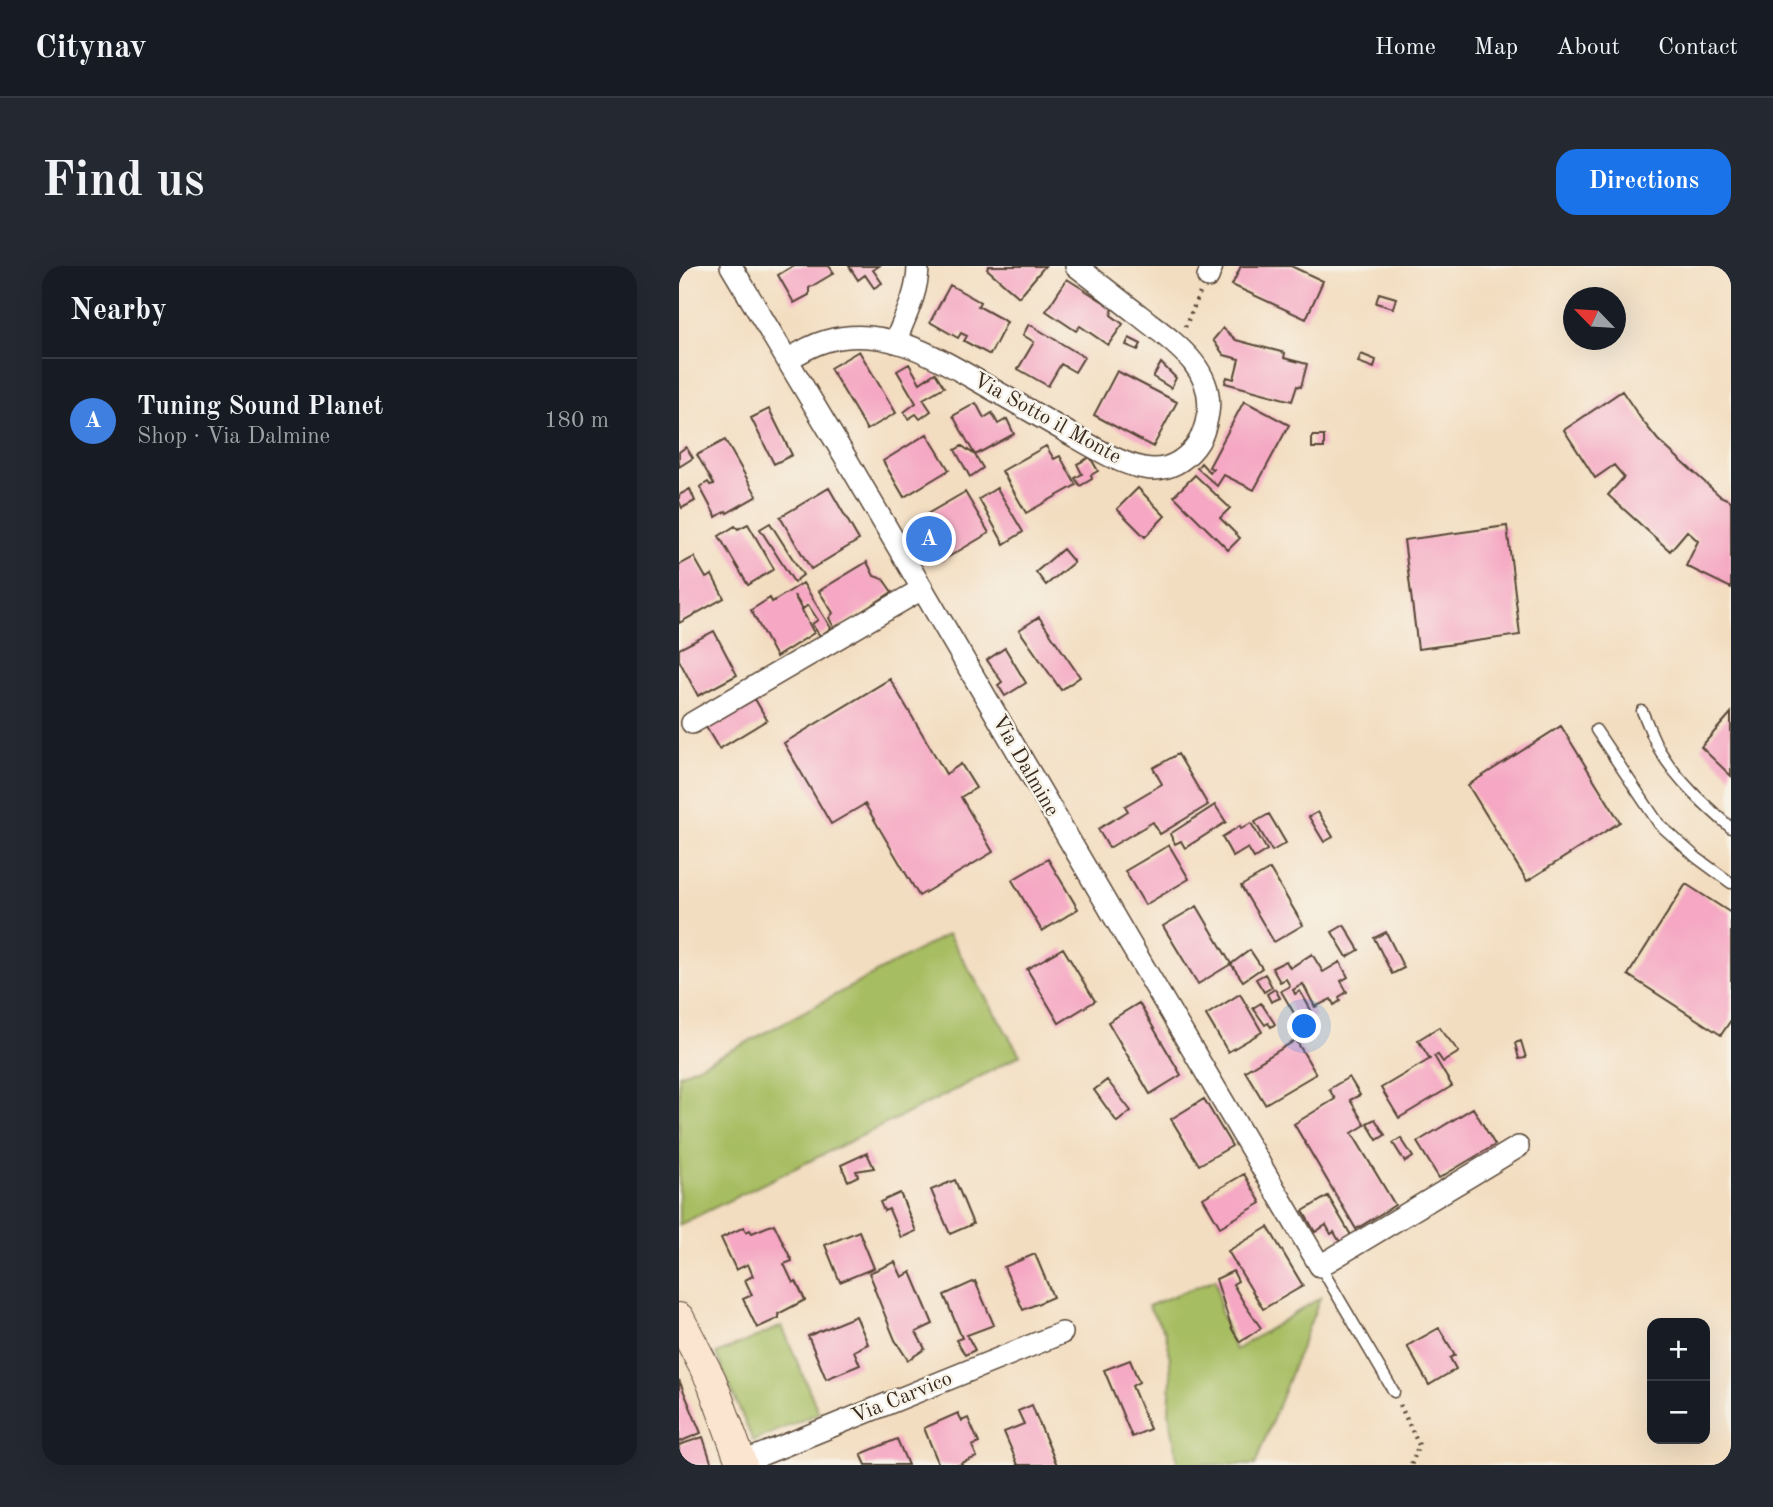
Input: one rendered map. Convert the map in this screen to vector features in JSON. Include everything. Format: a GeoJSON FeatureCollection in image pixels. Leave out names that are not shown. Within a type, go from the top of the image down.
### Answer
{"type":"FeatureCollection","features":[{"type":"Feature","properties":{"kind":"street","name":"Via Dalmine"},"geometry":{"type":"LineString","coordinates":[[731,266],[1320,1266]]}},
{"type":"Feature","properties":{"kind":"street"},"geometry":{"type":"LineString","coordinates":[[895,342],[918,280],[918,266]]}},
{"type":"Feature","properties":{"kind":"street","name":"Via Sotto il Monte"},"geometry":{"type":"LineString","coordinates":[[788,359],[816,345],[836,339],[859,337],[895,342],[936,356],[1092,446],[1133,465],[1164,469],[1179,462],[1197,444],[1207,422],[1209,397],[1206,384],[1194,364],[1177,345],[1076,266]]}},
{"type":"Feature","properties":{"kind":"street"},"geometry":{"type":"LineString","coordinates":[[692,723],[922,589]]}},
{"type":"Feature","properties":{"kind":"street"},"geometry":{"type":"LineString","coordinates":[[1320,1266],[1518,1147]]}},
{"type":"Feature","properties":{"kind":"street"},"geometry":{"type":"LineString","coordinates":[[679,1318],[711,1380],[742,1464]]}},
{"type":"Feature","properties":{"kind":"street","name":"Via Carvico"},"geometry":{"type":"LineString","coordinates":[[742,1464],[1062,1333]]}},
{"type":"Feature","properties":{"kind":"lane"},"geometry":{"type":"LineString","coordinates":[[1642,711],[1660,751],[1679,778],[1731,828]]}},
{"type":"Feature","properties":{"kind":"lane"},"geometry":{"type":"LineString","coordinates":[[1596,730],[1659,824],[1697,858],[1731,883]]}},
{"type":"Feature","properties":{"kind":"lane"},"geometry":{"type":"LineString","coordinates":[[1320,1266],[1394,1392]]}},
{"type":"Feature","properties":{"kind":"path"},"geometry":{"type":"LineString","coordinates":[[1177,345],[1210,271]]}},
{"type":"Feature","properties":{"kind":"path"},"geometry":{"type":"LineString","coordinates":[[1394,1392],[1419,1445],[1411,1465]]}},
{"type":"Feature","properties":{"kind":"green space"},"geometry":{"type":"Polygon","coordinates":[[[948,934],[1020,1055],[959,1088],[679,1225],[679,1075],[746,1043],[948,934]]]}},
{"type":"Feature","properties":{"kind":"green space"},"geometry":{"type":"Polygon","coordinates":[[[1216,1279],[1221,1313],[1235,1350],[1320,1298],[1255,1465],[1178,1464],[1169,1412],[1169,1348],[1165,1332],[1148,1306],[1216,1279]]]}},
{"type":"Feature","properties":{"kind":"green space"},"geometry":{"type":"Polygon","coordinates":[[[782,1326],[819,1413],[753,1441],[716,1354],[782,1326]]]}},
{"type":"Feature","properties":{"kind":"building"},"geometry":{"type":"Polygon","coordinates":[[[793,266],[829,266],[834,273],[809,288],[809,295],[794,303],[778,275],[793,266]]]}},
{"type":"Feature","properties":{"kind":"building"},"geometry":{"type":"Polygon","coordinates":[[[849,266],[879,266],[873,270],[882,283],[874,288],[865,275],[858,280],[849,266]]]}},
{"type":"Feature","properties":{"kind":"building"},"geometry":{"type":"Polygon","coordinates":[[[989,266],[1045,266],[1019,297],[987,269],[989,266]]]}},
{"type":"Feature","properties":{"kind":"building"},"geometry":{"type":"Polygon","coordinates":[[[1241,266],[1291,266],[1323,281],[1306,319],[1232,285],[1241,266]]]}},
{"type":"Feature","properties":{"kind":"building"},"geometry":{"type":"Polygon","coordinates":[[[1067,279],[1113,308],[1111,315],[1123,324],[1108,345],[1080,326],[1076,331],[1046,311],[1067,279]]]}},
{"type":"Feature","properties":{"kind":"building"},"geometry":{"type":"Polygon","coordinates":[[[950,285],[980,302],[978,306],[1007,322],[990,355],[964,341],[967,336],[961,333],[958,338],[930,322],[950,285]]]}},
{"type":"Feature","properties":{"kind":"building"},"geometry":{"type":"Polygon","coordinates":[[[1379,293],[1396,298],[1393,308],[1376,303],[1379,293]]]}},
{"type":"Feature","properties":{"kind":"building"},"geometry":{"type":"Polygon","coordinates":[[[1029,324],[1084,357],[1075,372],[1061,364],[1048,386],[1018,369],[1034,342],[1023,335],[1029,324]]]}},
{"type":"Feature","properties":{"kind":"building"},"geometry":{"type":"Polygon","coordinates":[[[1223,328],[1236,340],[1285,353],[1284,358],[1307,364],[1301,387],[1297,386],[1292,401],[1225,383],[1227,377],[1234,379],[1239,359],[1224,355],[1213,340],[1223,328]]]}},
{"type":"Feature","properties":{"kind":"building"},"geometry":{"type":"Polygon","coordinates":[[[1129,338],[1141,344],[1138,350],[1126,345],[1129,338]]]}},
{"type":"Feature","properties":{"kind":"building"},"geometry":{"type":"Polygon","coordinates":[[[859,351],[896,413],[867,430],[830,368],[859,351]]]}},
{"type":"Feature","properties":{"kind":"building"},"geometry":{"type":"Polygon","coordinates":[[[1361,354],[1376,360],[1374,368],[1358,362],[1361,354]]]}},
{"type":"Feature","properties":{"kind":"building"},"geometry":{"type":"Polygon","coordinates":[[[1161,363],[1176,378],[1171,388],[1153,377],[1161,363]]]}},
{"type":"Feature","properties":{"kind":"building"},"geometry":{"type":"Polygon","coordinates":[[[909,364],[920,383],[935,373],[944,387],[923,399],[931,411],[920,419],[916,414],[908,419],[904,412],[916,403],[897,371],[909,364]]]}},
{"type":"Feature","properties":{"kind":"building"},"geometry":{"type":"Polygon","coordinates":[[[1117,371],[1177,402],[1153,447],[1094,415],[1117,371]]]}},
{"type":"Feature","properties":{"kind":"building"},"geometry":{"type":"Polygon","coordinates":[[[1622,391],[1658,440],[1720,496],[1731,501],[1731,588],[1686,566],[1698,541],[1687,531],[1670,551],[1608,495],[1624,477],[1614,465],[1595,478],[1564,430],[1622,391]]]}},
{"type":"Feature","properties":{"kind":"building"},"geometry":{"type":"Polygon","coordinates":[[[1244,401],[1289,425],[1254,490],[1224,475],[1217,486],[1197,468],[1201,463],[1210,473],[1213,469],[1209,467],[1244,401]]]}},
{"type":"Feature","properties":{"kind":"building"},"geometry":{"type":"Polygon","coordinates":[[[976,403],[984,418],[992,413],[998,424],[1007,419],[1014,434],[975,455],[953,416],[976,403]]]}},
{"type":"Feature","properties":{"kind":"building"},"geometry":{"type":"Polygon","coordinates":[[[769,409],[792,455],[774,464],[751,418],[769,409]]]}},
{"type":"Feature","properties":{"kind":"building"},"geometry":{"type":"Polygon","coordinates":[[[927,434],[949,470],[904,497],[883,461],[927,434]]]}},
{"type":"Feature","properties":{"kind":"building"},"geometry":{"type":"Polygon","coordinates":[[[1312,436],[1324,436],[1324,448],[1312,448],[1312,436]]]}},
{"type":"Feature","properties":{"kind":"building"},"geometry":{"type":"Polygon","coordinates":[[[725,440],[757,496],[716,517],[700,487],[708,482],[710,485],[714,484],[697,455],[725,440]]]}},
{"type":"Feature","properties":{"kind":"building"},"geometry":{"type":"Polygon","coordinates":[[[962,446],[975,455],[983,468],[970,477],[955,450],[962,446]]]}},
{"type":"Feature","properties":{"kind":"building"},"geometry":{"type":"Polygon","coordinates":[[[1046,446],[1054,459],[1060,456],[1076,485],[1026,513],[1002,471],[1046,446]]]}},
{"type":"Feature","properties":{"kind":"building"},"geometry":{"type":"Polygon","coordinates":[[[686,447],[693,458],[679,467],[679,452],[686,447]]]}},
{"type":"Feature","properties":{"kind":"building"},"geometry":{"type":"Polygon","coordinates":[[[1090,457],[1098,471],[1091,475],[1092,479],[1080,486],[1075,478],[1082,474],[1077,464],[1090,457]]]}},
{"type":"Feature","properties":{"kind":"building"},"geometry":{"type":"Polygon","coordinates":[[[1195,475],[1230,508],[1220,518],[1240,538],[1228,550],[1174,496],[1195,475]]]}},
{"type":"Feature","properties":{"kind":"building"},"geometry":{"type":"Polygon","coordinates":[[[829,488],[859,540],[811,569],[780,517],[829,488]]]}},
{"type":"Feature","properties":{"kind":"building"},"geometry":{"type":"Polygon","coordinates":[[[997,488],[1023,532],[1004,544],[979,499],[997,488]]]}},
{"type":"Feature","properties":{"kind":"building"},"geometry":{"type":"Polygon","coordinates":[[[1138,488],[1165,516],[1145,537],[1117,509],[1138,488]]]}},
{"type":"Feature","properties":{"kind":"building"},"geometry":{"type":"Polygon","coordinates":[[[690,489],[695,501],[682,508],[679,495],[690,489]]]}},
{"type":"Feature","properties":{"kind":"building"},"geometry":{"type":"Polygon","coordinates":[[[965,492],[989,533],[940,562],[915,521],[965,492]]]}},
{"type":"Feature","properties":{"kind":"building"},"geometry":{"type":"Polygon","coordinates":[[[770,523],[803,575],[794,582],[760,529],[770,523]]]}},
{"type":"Feature","properties":{"kind":"building"},"geometry":{"type":"Polygon","coordinates":[[[748,524],[774,569],[748,585],[719,536],[735,526],[738,529],[748,524]]]}},
{"type":"Feature","properties":{"kind":"building"},"geometry":{"type":"Polygon","coordinates":[[[1507,526],[1520,635],[1418,649],[1404,540],[1507,526]]]}},
{"type":"Feature","properties":{"kind":"building"},"geometry":{"type":"Polygon","coordinates":[[[1063,549],[1074,562],[1046,585],[1036,572],[1063,549]]]}},
{"type":"Feature","properties":{"kind":"building"},"geometry":{"type":"Polygon","coordinates":[[[694,557],[706,578],[712,575],[724,598],[679,623],[679,565],[694,557]]]}},
{"type":"Feature","properties":{"kind":"building"},"geometry":{"type":"Polygon","coordinates":[[[867,562],[874,576],[883,579],[892,592],[835,629],[829,618],[833,613],[819,591],[867,562]]]}},
{"type":"Feature","properties":{"kind":"building"},"geometry":{"type":"Polygon","coordinates":[[[803,583],[831,628],[820,636],[812,624],[818,620],[808,605],[803,609],[794,595],[814,633],[776,657],[751,610],[770,598],[772,602],[803,583]]]}},
{"type":"Feature","properties":{"kind":"building"},"geometry":{"type":"Polygon","coordinates":[[[1039,617],[1080,677],[1061,690],[1019,630],[1039,617]]]}},
{"type":"Feature","properties":{"kind":"building"},"geometry":{"type":"Polygon","coordinates":[[[714,631],[737,675],[698,696],[679,660],[679,649],[714,631]]]}},
{"type":"Feature","properties":{"kind":"building"},"geometry":{"type":"Polygon","coordinates":[[[1005,648],[1026,683],[1005,696],[998,685],[1002,682],[987,660],[1005,648]]]}},
{"type":"Feature","properties":{"kind":"building"},"geometry":{"type":"Polygon","coordinates":[[[890,679],[946,774],[961,764],[976,788],[961,797],[993,852],[919,896],[865,804],[831,824],[784,743],[890,679]]]}},
{"type":"Feature","properties":{"kind":"building"},"geometry":{"type":"Polygon","coordinates":[[[755,699],[767,720],[719,749],[706,727],[755,699]]]}},
{"type":"Feature","properties":{"kind":"building"},"geometry":{"type":"Polygon","coordinates":[[[1731,713],[1731,776],[1701,747],[1731,713]]]}},
{"type":"Feature","properties":{"kind":"building"},"geometry":{"type":"Polygon","coordinates":[[[1561,726],[1620,822],[1527,881],[1468,785],[1561,726]]]}},
{"type":"Feature","properties":{"kind":"building"},"geometry":{"type":"Polygon","coordinates":[[[1178,754],[1208,805],[1160,834],[1153,822],[1109,848],[1098,829],[1128,811],[1125,806],[1162,784],[1153,768],[1178,754]]]}},
{"type":"Feature","properties":{"kind":"building"},"geometry":{"type":"Polygon","coordinates":[[[1215,805],[1226,822],[1185,848],[1181,841],[1175,844],[1170,834],[1215,805]]]}},
{"type":"Feature","properties":{"kind":"building"},"geometry":{"type":"Polygon","coordinates":[[[1318,812],[1333,837],[1324,842],[1309,817],[1318,812]]]}},
{"type":"Feature","properties":{"kind":"building"},"geometry":{"type":"Polygon","coordinates":[[[1269,814],[1286,843],[1272,851],[1255,822],[1269,814]]]}},
{"type":"Feature","properties":{"kind":"building"},"geometry":{"type":"Polygon","coordinates":[[[1251,823],[1267,850],[1254,858],[1248,848],[1233,857],[1222,837],[1251,823]]]}},
{"type":"Feature","properties":{"kind":"building"},"geometry":{"type":"Polygon","coordinates":[[[1169,845],[1189,879],[1145,905],[1125,871],[1169,845]]]}},
{"type":"Feature","properties":{"kind":"building"},"geometry":{"type":"Polygon","coordinates":[[[1048,859],[1078,909],[1042,931],[1012,880],[1048,859]]]}},
{"type":"Feature","properties":{"kind":"building"},"geometry":{"type":"Polygon","coordinates":[[[1270,869],[1303,925],[1274,942],[1241,886],[1270,869]]]}},
{"type":"Feature","properties":{"kind":"building"},"geometry":{"type":"Polygon","coordinates":[[[1686,884],[1731,913],[1731,1020],[1721,1035],[1628,975],[1686,884]]]}},
{"type":"Feature","properties":{"kind":"building"},"geometry":{"type":"Polygon","coordinates":[[[1197,906],[1231,964],[1198,984],[1163,926],[1197,906]]]}},
{"type":"Feature","properties":{"kind":"building"},"geometry":{"type":"Polygon","coordinates":[[[1344,925],[1359,950],[1347,957],[1332,932],[1344,925]]]}},
{"type":"Feature","properties":{"kind":"building"},"geometry":{"type":"Polygon","coordinates":[[[1386,932],[1404,968],[1392,974],[1374,938],[1386,932]]]}},
{"type":"Feature","properties":{"kind":"building"},"geometry":{"type":"Polygon","coordinates":[[[1063,948],[1095,1001],[1059,1023],[1027,969],[1063,948]]]}},
{"type":"Feature","properties":{"kind":"building"},"geometry":{"type":"Polygon","coordinates":[[[1250,950],[1262,968],[1243,981],[1231,964],[1250,950]]]}},
{"type":"Feature","properties":{"kind":"building"},"geometry":{"type":"Polygon","coordinates":[[[1312,954],[1323,972],[1340,962],[1348,977],[1341,981],[1347,992],[1339,997],[1340,1001],[1334,1005],[1331,999],[1315,1007],[1303,984],[1293,990],[1295,994],[1300,991],[1315,1017],[1304,1023],[1301,1018],[1298,1020],[1281,991],[1290,986],[1286,979],[1280,982],[1272,968],[1286,961],[1290,968],[1312,954]]]}},
{"type":"Feature","properties":{"kind":"building"},"geometry":{"type":"Polygon","coordinates":[[[1265,974],[1272,987],[1264,992],[1256,979],[1265,974]]]}},
{"type":"Feature","properties":{"kind":"building"},"geometry":{"type":"Polygon","coordinates":[[[1275,989],[1280,998],[1271,1002],[1267,994],[1275,989]]]}},
{"type":"Feature","properties":{"kind":"building"},"geometry":{"type":"Polygon","coordinates":[[[1240,994],[1262,1032],[1228,1052],[1206,1015],[1240,994]]]}},
{"type":"Feature","properties":{"kind":"building"},"geometry":{"type":"Polygon","coordinates":[[[1139,1003],[1181,1075],[1150,1094],[1108,1022],[1139,1003]]]}},
{"type":"Feature","properties":{"kind":"building"},"geometry":{"type":"Polygon","coordinates":[[[1261,1003],[1275,1024],[1271,1027],[1268,1023],[1265,1025],[1253,1008],[1261,1003]]]}},
{"type":"Feature","properties":{"kind":"building"},"geometry":{"type":"Polygon","coordinates":[[[1439,1027],[1459,1052],[1443,1062],[1438,1055],[1434,1056],[1452,1086],[1399,1118],[1381,1088],[1430,1059],[1418,1040],[1439,1027]]]}},
{"type":"Feature","properties":{"kind":"building"},"geometry":{"type":"Polygon","coordinates":[[[1296,1040],[1316,1074],[1265,1104],[1245,1071],[1296,1040]]]}},
{"type":"Feature","properties":{"kind":"building"},"geometry":{"type":"Polygon","coordinates":[[[1521,1041],[1526,1058],[1519,1059],[1515,1043],[1521,1041]]]}},
{"type":"Feature","properties":{"kind":"building"},"geometry":{"type":"Polygon","coordinates":[[[1349,1077],[1360,1095],[1350,1100],[1365,1125],[1352,1133],[1395,1205],[1356,1229],[1294,1124],[1335,1099],[1329,1089],[1349,1077]]]}},
{"type":"Feature","properties":{"kind":"building"},"geometry":{"type":"Polygon","coordinates":[[[1107,1080],[1131,1111],[1117,1122],[1094,1090],[1107,1080]]]}},
{"type":"Feature","properties":{"kind":"building"},"geometry":{"type":"Polygon","coordinates":[[[1204,1099],[1232,1146],[1199,1165],[1171,1119],[1204,1099]]]}},
{"type":"Feature","properties":{"kind":"building"},"geometry":{"type":"Polygon","coordinates":[[[1473,1108],[1495,1145],[1439,1178],[1417,1142],[1473,1108]]]}},
{"type":"Feature","properties":{"kind":"building"},"geometry":{"type":"Polygon","coordinates":[[[1375,1119],[1385,1135],[1377,1140],[1367,1123],[1375,1119]]]}},
{"type":"Feature","properties":{"kind":"building"},"geometry":{"type":"Polygon","coordinates":[[[1401,1138],[1413,1157],[1405,1162],[1393,1143],[1401,1138]]]}},
{"type":"Feature","properties":{"kind":"building"},"geometry":{"type":"Polygon","coordinates":[[[867,1153],[874,1168],[856,1171],[858,1176],[848,1181],[841,1165],[867,1153]]]}},
{"type":"Feature","properties":{"kind":"building"},"geometry":{"type":"Polygon","coordinates":[[[1244,1174],[1261,1203],[1220,1227],[1203,1198],[1244,1174]]]}},
{"type":"Feature","properties":{"kind":"building"},"geometry":{"type":"Polygon","coordinates":[[[955,1180],[973,1224],[950,1234],[931,1190],[955,1180]]]}},
{"type":"Feature","properties":{"kind":"building"},"geometry":{"type":"Polygon","coordinates":[[[900,1193],[916,1231],[901,1238],[889,1209],[884,1211],[880,1202],[900,1193]]]}},
{"type":"Feature","properties":{"kind":"building"},"geometry":{"type":"Polygon","coordinates":[[[1328,1196],[1352,1237],[1341,1244],[1326,1225],[1315,1232],[1303,1211],[1328,1196]]]}},
{"type":"Feature","properties":{"kind":"building"},"geometry":{"type":"Polygon","coordinates":[[[774,1224],[792,1261],[784,1264],[805,1300],[778,1314],[779,1318],[757,1328],[743,1299],[752,1295],[745,1280],[753,1276],[748,1264],[736,1270],[721,1238],[744,1227],[746,1232],[750,1230],[752,1233],[774,1224]]]}},
{"type":"Feature","properties":{"kind":"building"},"geometry":{"type":"Polygon","coordinates":[[[1268,1227],[1303,1286],[1263,1309],[1228,1251],[1268,1227]]]}},
{"type":"Feature","properties":{"kind":"building"},"geometry":{"type":"Polygon","coordinates":[[[859,1231],[874,1268],[840,1282],[825,1245],[859,1231]]]}},
{"type":"Feature","properties":{"kind":"building"},"geometry":{"type":"Polygon","coordinates":[[[1035,1254],[1053,1297],[1023,1310],[1004,1267],[1035,1254]]]}},
{"type":"Feature","properties":{"kind":"building"},"geometry":{"type":"Polygon","coordinates":[[[895,1262],[902,1277],[911,1272],[933,1324],[916,1332],[925,1349],[908,1360],[895,1340],[869,1273],[895,1262]]]}},
{"type":"Feature","properties":{"kind":"building"},"geometry":{"type":"Polygon","coordinates":[[[1233,1271],[1238,1281],[1233,1284],[1261,1328],[1240,1342],[1232,1329],[1216,1279],[1233,1271]]]}},
{"type":"Feature","properties":{"kind":"building"},"geometry":{"type":"Polygon","coordinates":[[[975,1281],[994,1325],[967,1335],[975,1350],[965,1355],[956,1340],[962,1338],[944,1295],[975,1281]]]}},
{"type":"Feature","properties":{"kind":"building"},"geometry":{"type":"Polygon","coordinates":[[[856,1316],[868,1344],[854,1351],[860,1365],[826,1379],[808,1336],[856,1316]]]}},
{"type":"Feature","properties":{"kind":"building"},"geometry":{"type":"Polygon","coordinates":[[[1439,1328],[1455,1355],[1450,1358],[1456,1369],[1429,1385],[1407,1346],[1439,1328]]]}},
{"type":"Feature","properties":{"kind":"building"},"geometry":{"type":"Polygon","coordinates":[[[1130,1360],[1139,1382],[1132,1386],[1150,1429],[1132,1437],[1104,1370],[1130,1360]]]}},
{"type":"Feature","properties":{"kind":"building"},"geometry":{"type":"Polygon","coordinates":[[[679,1380],[701,1433],[679,1442],[679,1380]]]}},
{"type":"Feature","properties":{"kind":"building"},"geometry":{"type":"Polygon","coordinates":[[[1032,1405],[1057,1465],[1018,1465],[1004,1432],[1024,1424],[1018,1411],[1032,1405]]]}},
{"type":"Feature","properties":{"kind":"building"},"geometry":{"type":"Polygon","coordinates":[[[958,1413],[962,1421],[968,1418],[979,1443],[972,1446],[977,1457],[961,1463],[962,1465],[939,1465],[924,1428],[958,1413]]]}},
{"type":"Feature","properties":{"kind":"building"},"geometry":{"type":"Polygon","coordinates":[[[703,1437],[712,1465],[679,1465],[679,1445],[703,1437]]]}},
{"type":"Feature","properties":{"kind":"building"},"geometry":{"type":"Polygon","coordinates":[[[897,1439],[908,1465],[866,1465],[861,1454],[897,1439]]]}},
{"type":"Feature","properties":{"kind":"place","name":"Tuning Sound Planet"},"geometry":{"type":"Point","coordinates":[929,539]}}]}
